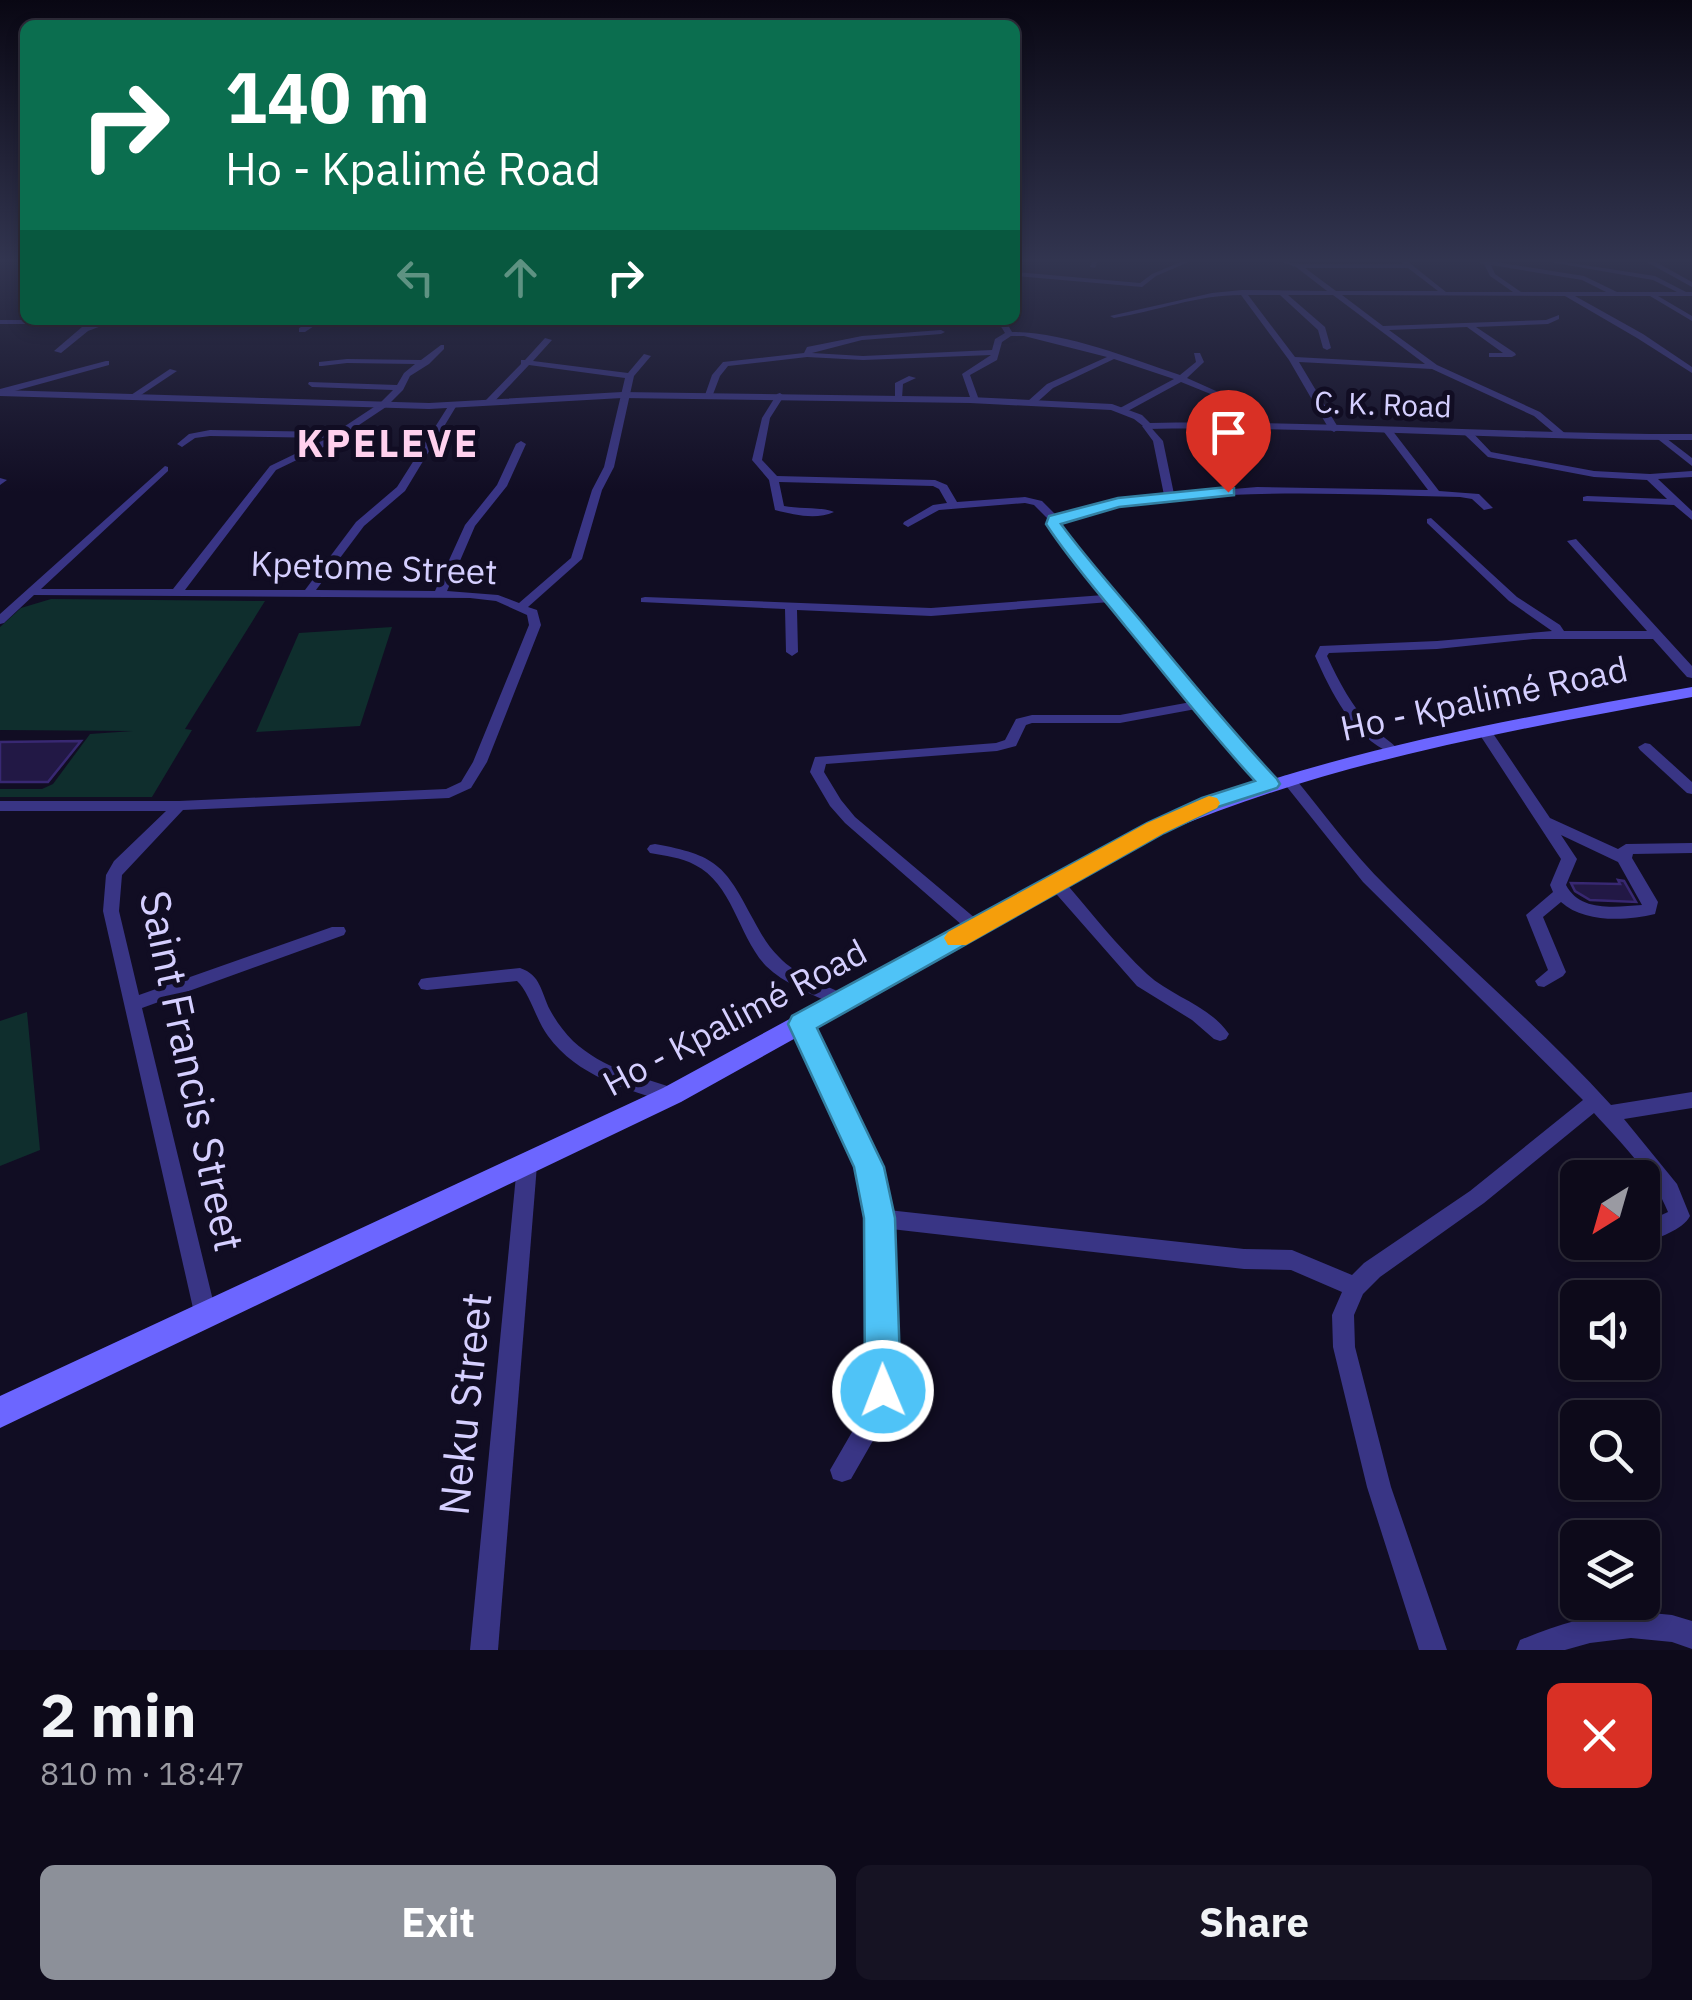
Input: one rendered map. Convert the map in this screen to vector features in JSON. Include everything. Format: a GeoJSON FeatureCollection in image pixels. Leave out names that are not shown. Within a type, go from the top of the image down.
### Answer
{"type":"FeatureCollection","features":[{"type":"Feature","properties":{"kind":"main road","name":"Ho - Kpalimé Road"},"geometry":{"type":"LineString","coordinates":[[2,1406],[206,1317],[672,1095],[840,1000],[1210,802],[1391,749],[1692,692]]}},
{"type":"Feature","properties":{"kind":"street"},"geometry":{"type":"LineString","coordinates":[[58,351],[74,338]]}},
{"type":"Feature","properties":{"kind":"street"},"geometry":{"type":"LineString","coordinates":[[807,354],[808,350],[840,342],[880,338]]}},
{"type":"Feature","properties":{"kind":"street"},"geometry":{"type":"LineString","coordinates":[[975,400],[966,374],[996,352],[1003,338]]}},
{"type":"Feature","properties":{"kind":"street"},"geometry":{"type":"LineString","coordinates":[[1057,338],[1221,396]]}},
{"type":"Feature","properties":{"kind":"street"},"geometry":{"type":"LineString","coordinates":[[1277,338],[1334,429]]}},
{"type":"Feature","properties":{"kind":"street"},"geometry":{"type":"LineString","coordinates":[[1324,338],[1327,348]]}},
{"type":"Feature","properties":{"kind":"street"},"geometry":{"type":"LineString","coordinates":[[1393,338],[1434,366],[1537,414],[1562,434]]}},
{"type":"Feature","properties":{"kind":"street"},"geometry":{"type":"LineString","coordinates":[[1487,338],[1512,355],[1492,355]]}},
{"type":"Feature","properties":{"kind":"street"},"geometry":{"type":"LineString","coordinates":[[1643,338],[1692,371]]}},
{"type":"Feature","properties":{"kind":"street"},"geometry":{"type":"LineString","coordinates":[[489,402],[548,340]]}},
{"type":"Feature","properties":{"kind":"street"},"geometry":{"type":"LineString","coordinates":[[177,592],[273,468],[338,435],[383,405],[407,375],[441,346]]}},
{"type":"Feature","properties":{"kind":"street"},"geometry":{"type":"LineString","coordinates":[[709,395],[724,364],[807,354],[863,358],[996,352]]}},
{"type":"Feature","properties":{"kind":"street"},"geometry":{"type":"LineString","coordinates":[[1123,410],[1179,378],[1200,362],[1197,354]]}},
{"type":"Feature","properties":{"kind":"street"},"geometry":{"type":"LineString","coordinates":[[522,606],[576,559],[609,467],[630,376],[647,356]]}},
{"type":"Feature","properties":{"kind":"street"},"geometry":{"type":"LineString","coordinates":[[1031,403],[1050,386],[1111,358]]}},
{"type":"Feature","properties":{"kind":"street"},"geometry":{"type":"LineString","coordinates":[[1293,359],[1434,366]]}},
{"type":"Feature","properties":{"kind":"street"},"geometry":{"type":"LineString","coordinates":[[0,393],[106,362]]}},
{"type":"Feature","properties":{"kind":"street"},"geometry":{"type":"LineString","coordinates":[[322,364],[426,362]]}},
{"type":"Feature","properties":{"kind":"street"},"geometry":{"type":"LineString","coordinates":[[524,362],[630,376]]}},
{"type":"Feature","properties":{"kind":"street"},"geometry":{"type":"LineString","coordinates":[[132,397],[173,371]]}},
{"type":"Feature","properties":{"kind":"street"},"geometry":{"type":"LineString","coordinates":[[898,398],[899,383],[912,378]]}},
{"type":"Feature","properties":{"kind":"street"},"geometry":{"type":"LineString","coordinates":[[312,384],[400,388]]}},
{"type":"Feature","properties":{"kind":"street"},"geometry":{"type":"LineString","coordinates":[[0,393],[383,405],[626,395],[780,396],[975,400],[1123,410],[1147,426],[1158,441],[1170,496]]}},
{"type":"Feature","properties":{"kind":"street"},"geometry":{"type":"LineString","coordinates":[[780,396],[766,418],[757,460],[774,479],[779,508],[803,514],[829,512]]}},
{"type":"Feature","properties":{"kind":"street"},"geometry":{"type":"LineString","coordinates":[[308,594],[360,524],[401,490],[453,405]]}},
{"type":"Feature","properties":{"kind":"street","name":"C. K. Road"},"geometry":{"type":"LineString","coordinates":[[1147,426],[1246,424],[1388,432],[1692,437]]}},
{"type":"Feature","properties":{"kind":"street"},"geometry":{"type":"LineString","coordinates":[[1388,432],[1436,494]]}},
{"type":"Feature","properties":{"kind":"street"},"geometry":{"type":"LineString","coordinates":[[182,444],[192,436],[210,433],[338,435]]}},
{"type":"Feature","properties":{"kind":"street"},"geometry":{"type":"LineString","coordinates":[[1468,434],[1488,454],[1594,474],[1692,474]]}},
{"type":"Feature","properties":{"kind":"street"},"geometry":{"type":"LineString","coordinates":[[1662,438],[1692,463]]}},
{"type":"Feature","properties":{"kind":"street"},"geometry":{"type":"LineString","coordinates":[[440,594],[470,525],[502,486],[521,444]]}},
{"type":"Feature","properties":{"kind":"street"},"geometry":{"type":"LineString","coordinates":[[3,615],[166,469]]}},
{"type":"Feature","properties":{"kind":"street"},"geometry":{"type":"LineString","coordinates":[[1650,477],[1692,517]]}},
{"type":"Feature","properties":{"kind":"street"},"geometry":{"type":"LineString","coordinates":[[774,479],[935,482],[943,486],[953,504]]}},
{"type":"Feature","properties":{"kind":"street"},"geometry":{"type":"LineString","coordinates":[[1054,519],[1103,506],[1170,496],[1257,490],[1470,495],[1488,508]]}},
{"type":"Feature","properties":{"kind":"street"},"geometry":{"type":"LineString","coordinates":[[1586,499],[1674,502]]}},
{"type":"Feature","properties":{"kind":"street"},"geometry":{"type":"LineString","coordinates":[[908,524],[934,508],[953,504],[1034,501],[1054,519],[1084,569],[1197,705],[1536,1040],[1645,1160]]}},
{"type":"Feature","properties":{"kind":"street"},"geometry":{"type":"LineString","coordinates":[[1431,521],[1502,590],[1556,628],[1558,634]]}},
{"type":"Feature","properties":{"kind":"street"},"geometry":{"type":"LineString","coordinates":[[1572,541],[1692,674]]}},
{"type":"Feature","properties":{"kind":"street","name":"Kpetome Street"},"geometry":{"type":"LineString","coordinates":[[33,592],[440,594],[498,598],[533,614],[535,625],[480,762],[466,785],[439,796],[313,797],[179,806]]}},
{"type":"Feature","properties":{"kind":"street"},"geometry":{"type":"LineString","coordinates":[[645,600],[931,612],[1111,598]]}},
{"type":"Feature","properties":{"kind":"street"},"geometry":{"type":"LineString","coordinates":[[790,608],[792,652]]}},
{"type":"Feature","properties":{"kind":"street"},"geometry":{"type":"LineString","coordinates":[[1391,749],[1368,734],[1335,687],[1321,656],[1324,649],[1422,646],[1558,634],[1654,635]]}},
{"type":"Feature","properties":{"kind":"street"},"geometry":{"type":"LineString","coordinates":[[976,928],[835,803],[817,772],[820,760],[997,747],[1011,743],[1021,722],[1032,719],[1120,719],[1197,705]]}},
{"type":"Feature","properties":{"kind":"street"},"geometry":{"type":"LineString","coordinates":[[1485,732],[1569,859],[1558,885],[1561,894],[1587,910],[1649,910],[1650,902],[1624,858],[1545,821]]}},
{"type":"Feature","properties":{"kind":"street"},"geometry":{"type":"LineString","coordinates":[[1645,746],[1692,790]]}},
{"type":"Feature","properties":{"kind":"street"},"geometry":{"type":"LineString","coordinates":[[0,806],[179,806]]}},
{"type":"Feature","properties":{"kind":"street","name":"Saint Francis Street"},"geometry":{"type":"LineString","coordinates":[[179,806],[114,875],[111,911],[206,1317]]}},
{"type":"Feature","properties":{"kind":"street"},"geometry":{"type":"LineString","coordinates":[[1624,858],[1631,847],[1692,848]]}},
{"type":"Feature","properties":{"kind":"street"},"geometry":{"type":"LineString","coordinates":[[655,848],[691,853],[704,860],[736,898],[773,962],[840,1000]]}},
{"type":"Feature","properties":{"kind":"street"},"geometry":{"type":"LineString","coordinates":[[1057,884],[1143,981],[1220,1034]]}},
{"type":"Feature","properties":{"kind":"street"},"geometry":{"type":"LineString","coordinates":[[1544,981],[1558,972],[1534,915],[1561,894]]}},
{"type":"Feature","properties":{"kind":"street"},"geometry":{"type":"LineString","coordinates":[[133,1004],[338,930]]}},
{"type":"Feature","properties":{"kind":"street"},"geometry":{"type":"LineString","coordinates":[[428,984],[520,974],[536,990],[541,1011],[578,1060],[626,1082],[672,1095]]}},
{"type":"Feature","properties":{"kind":"street"},"geometry":{"type":"LineString","coordinates":[[802,1024],[865,1156],[880,1218],[882,1404],[842,1470]]}},
{"type":"Feature","properties":{"kind":"street"},"geometry":{"type":"LineString","coordinates":[[1433,1650],[1379,1487],[1344,1347],[1344,1314],[1356,1287],[1372,1270],[1601,1108],[1692,1100]]}},
{"type":"Feature","properties":{"kind":"street","name":"Neku Street"},"geometry":{"type":"LineString","coordinates":[[484,1650],[528,1165]]}},
{"type":"Feature","properties":{"kind":"street"},"geometry":{"type":"LineString","coordinates":[[1660,1178],[1681,1207],[1675,1220],[1660,1226]]}},
{"type":"Feature","properties":{"kind":"street"},"geometry":{"type":"LineString","coordinates":[[880,1218],[1244,1259],[1292,1260],[1356,1287]]}},
{"type":"Feature","properties":{"kind":"street"},"geometry":{"type":"LineString","coordinates":[[1530,1650],[1580,1631],[1627,1624],[1666,1627],[1692,1635]]}},
{"type":"Feature","properties":{"kind":"green space"},"geometry":{"type":"Polygon","coordinates":[[[51,599],[265,601],[185,729],[192,730],[152,797],[0,797],[0,789],[42,789],[53,784],[90,734],[133,731],[0,730],[0,627],[21,608],[51,599]]]}},
{"type":"Feature","properties":{"kind":"green space"},"geometry":{"type":"Polygon","coordinates":[[[392,627],[360,726],[256,732],[299,633],[392,627]]]}},
{"type":"Feature","properties":{"kind":"green space"},"geometry":{"type":"Polygon","coordinates":[[[27,1012],[40,1150],[0,1166],[0,1021],[27,1012]]]}},
{"type":"Feature","properties":{"kind":"building"},"geometry":{"type":"Polygon","coordinates":[[[81,741],[48,782],[0,782],[0,742],[81,741]]]}},
{"type":"Feature","properties":{"kind":"building"},"geometry":{"type":"Polygon","coordinates":[[[1618,880],[1624,881],[1636,902],[1590,900],[1575,891],[1571,883],[1620,884],[1618,880]]]}},
{"type":"Feature","properties":{"kind":"slow traffic"},"geometry":{"type":"LineString","coordinates":[[957,938],[1209,803]]}},
{"type":"Feature","properties":{"kind":"district","name":"KPELEVE"},"geometry":{"type":"Point","coordinates":[388,444]}},
{"type":"Feature","properties":{"kind":"route"},"geometry":{"type":"LineString","coordinates":[[883,1391],[880,1218],[869,1167],[802,1024],[1156,828],[1210,802],[1269,784],[1197,705],[1132,622],[1084,569],[1054,524],[1054,519],[1118,502],[1228,492]]}}]}
